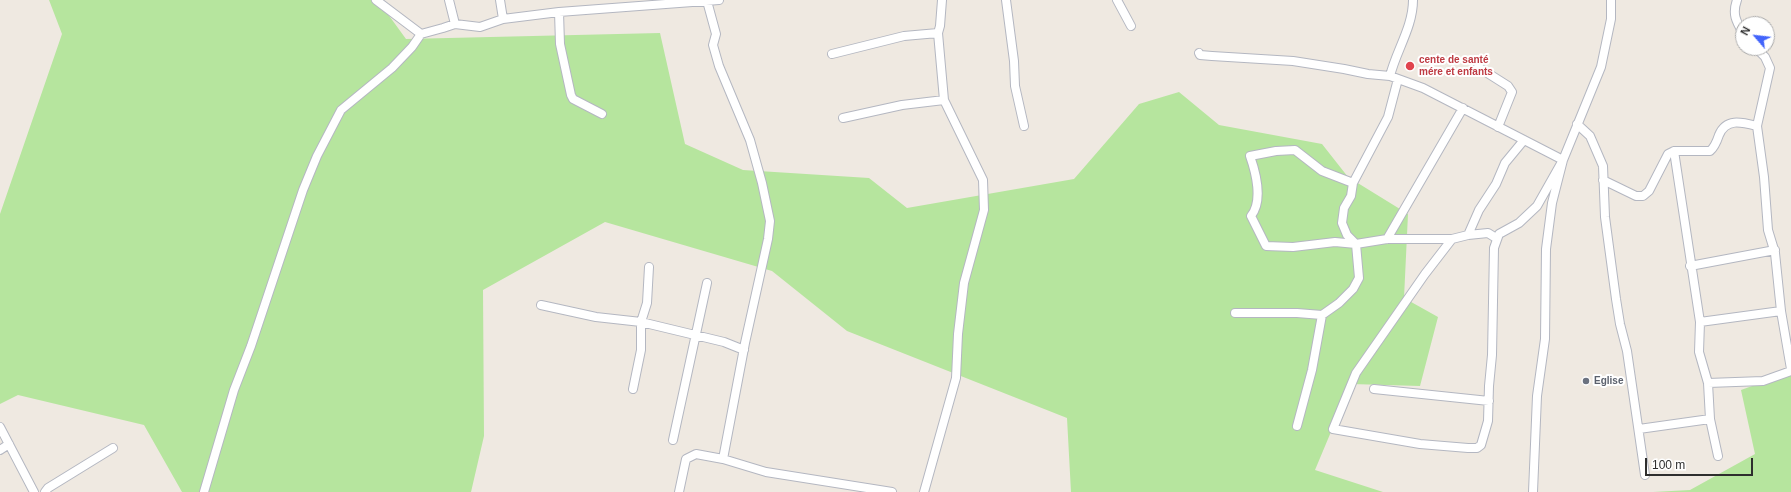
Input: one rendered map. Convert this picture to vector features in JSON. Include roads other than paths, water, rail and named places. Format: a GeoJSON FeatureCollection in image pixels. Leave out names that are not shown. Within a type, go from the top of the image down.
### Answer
{"type":"FeatureCollection","features":[{"type":"Feature","properties":{"kind":"street"},"geometry":{"type":"LineString","coordinates":[[376,0],[421,34]]}},
{"type":"Feature","properties":{"kind":"street"},"geometry":{"type":"LineString","coordinates":[[449,0],[455,24]]}},
{"type":"Feature","properties":{"kind":"street"},"geometry":{"type":"LineString","coordinates":[[500,0],[503,19]]}},
{"type":"Feature","properties":{"kind":"street"},"geometry":{"type":"LineString","coordinates":[[204,492],[234,390],[251,346],[303,190],[317,156],[341,110],[392,68],[412,47],[421,34],[455,24],[480,27],[503,19],[559,12],[632,4],[719,0]]}},
{"type":"Feature","properties":{"kind":"street"},"geometry":{"type":"LineString","coordinates":[[924,492],[956,378],[958,334],[964,283],[984,210],[983,180],[944,100],[938,33],[942,0]]}},
{"type":"Feature","properties":{"kind":"street"},"geometry":{"type":"LineString","coordinates":[[1006,0],[1014,61],[1015,86],[1024,126]]}},
{"type":"Feature","properties":{"kind":"street"},"geometry":{"type":"LineString","coordinates":[[1117,0],[1130,26]]}},
{"type":"Feature","properties":{"kind":"street"},"geometry":{"type":"LineString","coordinates":[[1390,76],[1410,22],[1413,0]]}},
{"type":"Feature","properties":{"kind":"street"},"geometry":{"type":"LineString","coordinates":[[1452,239],[1425,274],[1356,373],[1333,430],[1420,444],[1477,448],[1481,445],[1488,421],[1492,355],[1494,248],[1496,238],[1504,231],[1519,223],[1537,206],[1562,160],[1601,68],[1611,19],[1611,0]]}},
{"type":"Feature","properties":{"kind":"street"},"geometry":{"type":"LineString","coordinates":[[1735,16],[1735,6],[1737,0]]}},
{"type":"Feature","properties":{"kind":"street"},"geometry":{"type":"LineString","coordinates":[[707,1],[716,34],[713,45],[719,66],[750,140],[762,183],[770,221],[768,239],[744,350],[723,459]]}},
{"type":"Feature","properties":{"kind":"street"},"geometry":{"type":"LineString","coordinates":[[559,12],[560,44],[571,95],[573,99],[602,114]]}},
{"type":"Feature","properties":{"kind":"street"},"geometry":{"type":"LineString","coordinates":[[832,54],[904,36],[938,33]]}},
{"type":"Feature","properties":{"kind":"street"},"geometry":{"type":"LineString","coordinates":[[1198,53],[1206,55],[1293,61],[1368,74],[1390,76],[1423,88],[1562,160]]}},
{"type":"Feature","properties":{"kind":"street"},"geometry":{"type":"LineString","coordinates":[[1708,383],[1763,381],[1791,370],[1781,311],[1774,250],[1768,230],[1764,177],[1757,126],[1770,68],[1764,56]]}},
{"type":"Feature","properties":{"kind":"street"},"geometry":{"type":"LineString","coordinates":[[1478,67],[1508,86],[1512,92],[1498,127]]}},
{"type":"Feature","properties":{"kind":"street"},"geometry":{"type":"LineString","coordinates":[[1235,313],[1297,312],[1322,315],[1339,303],[1353,289],[1359,278],[1356,244],[1348,235],[1342,222],[1344,208],[1352,196],[1353,183],[1388,117],[1398,79]]}},
{"type":"Feature","properties":{"kind":"street"},"geometry":{"type":"LineString","coordinates":[[843,118],[902,105],[944,100]]}},
{"type":"Feature","properties":{"kind":"street"},"geometry":{"type":"LineString","coordinates":[[1387,239],[1463,108]]}},
{"type":"Feature","properties":{"kind":"street"},"geometry":{"type":"LineString","coordinates":[[1604,180],[1636,196],[1643,196],[1649,191],[1668,154],[1674,151],[1710,151],[1724,126],[1728,123],[1757,126]]}},
{"type":"Feature","properties":{"kind":"street"},"geometry":{"type":"LineString","coordinates":[[1577,124],[1590,136],[1603,166],[1606,217],[1616,299],[1620,324],[1627,351],[1646,475]]}},
{"type":"Feature","properties":{"kind":"street"},"geometry":{"type":"LineString","coordinates":[[1468,235],[1479,210],[1496,184],[1505,163],[1524,140]]}},
{"type":"Feature","properties":{"kind":"street"},"geometry":{"type":"LineString","coordinates":[[1353,183],[1322,171],[1295,150],[1250,156],[1254,168],[1256,193],[1255,211],[1251,216],[1266,246],[1292,247],[1335,242],[1356,244],[1387,239],[1452,239],[1468,235],[1488,233],[1496,238]]}},
{"type":"Feature","properties":{"kind":"street"},"geometry":{"type":"LineString","coordinates":[[1674,151],[1690,266],[1700,322],[1698,352],[1708,383],[1710,419],[1718,456]]}},
{"type":"Feature","properties":{"kind":"street"},"geometry":{"type":"LineString","coordinates":[[1533,492],[1537,396],[1545,339],[1546,249],[1552,203],[1562,160]]}},
{"type":"Feature","properties":{"kind":"street"},"geometry":{"type":"LineString","coordinates":[[1690,266],[1774,250]]}},
{"type":"Feature","properties":{"kind":"street"},"geometry":{"type":"LineString","coordinates":[[633,389],[641,350],[641,322],[647,303],[649,267]]}},
{"type":"Feature","properties":{"kind":"street"},"geometry":{"type":"LineString","coordinates":[[673,440],[706,283]]}},
{"type":"Feature","properties":{"kind":"street"},"geometry":{"type":"LineString","coordinates":[[541,304],[596,317],[641,322],[724,342],[744,350]]}},
{"type":"Feature","properties":{"kind":"street"},"geometry":{"type":"LineString","coordinates":[[1700,322],[1781,311]]}},
{"type":"Feature","properties":{"kind":"street"},"geometry":{"type":"LineString","coordinates":[[1297,426],[1312,370],[1322,315]]}},
{"type":"Feature","properties":{"kind":"street"},"geometry":{"type":"LineString","coordinates":[[1374,389],[1489,401]]}},
{"type":"Feature","properties":{"kind":"street"},"geometry":{"type":"LineString","coordinates":[[1639,429],[1710,419]]}},
{"type":"Feature","properties":{"kind":"street"},"geometry":{"type":"LineString","coordinates":[[0,427],[34,492]]}},
{"type":"Feature","properties":{"kind":"street"},"geometry":{"type":"LineString","coordinates":[[0,450],[9,444]]}},
{"type":"Feature","properties":{"kind":"street"},"geometry":{"type":"LineString","coordinates":[[45,492],[48,488],[113,448]]}},
{"type":"Feature","properties":{"kind":"street"},"geometry":{"type":"LineString","coordinates":[[678,492],[686,459],[696,454],[723,459],[766,472],[892,492]]}},
{"type":"Feature","properties":{"kind":"place","name":"cente de santé mére et enfants"},"geometry":{"type":"Point","coordinates":[1410,66]}},
{"type":"Feature","properties":{"kind":"place","name":"Eglise"},"geometry":{"type":"Point","coordinates":[1586,381]}}]}
